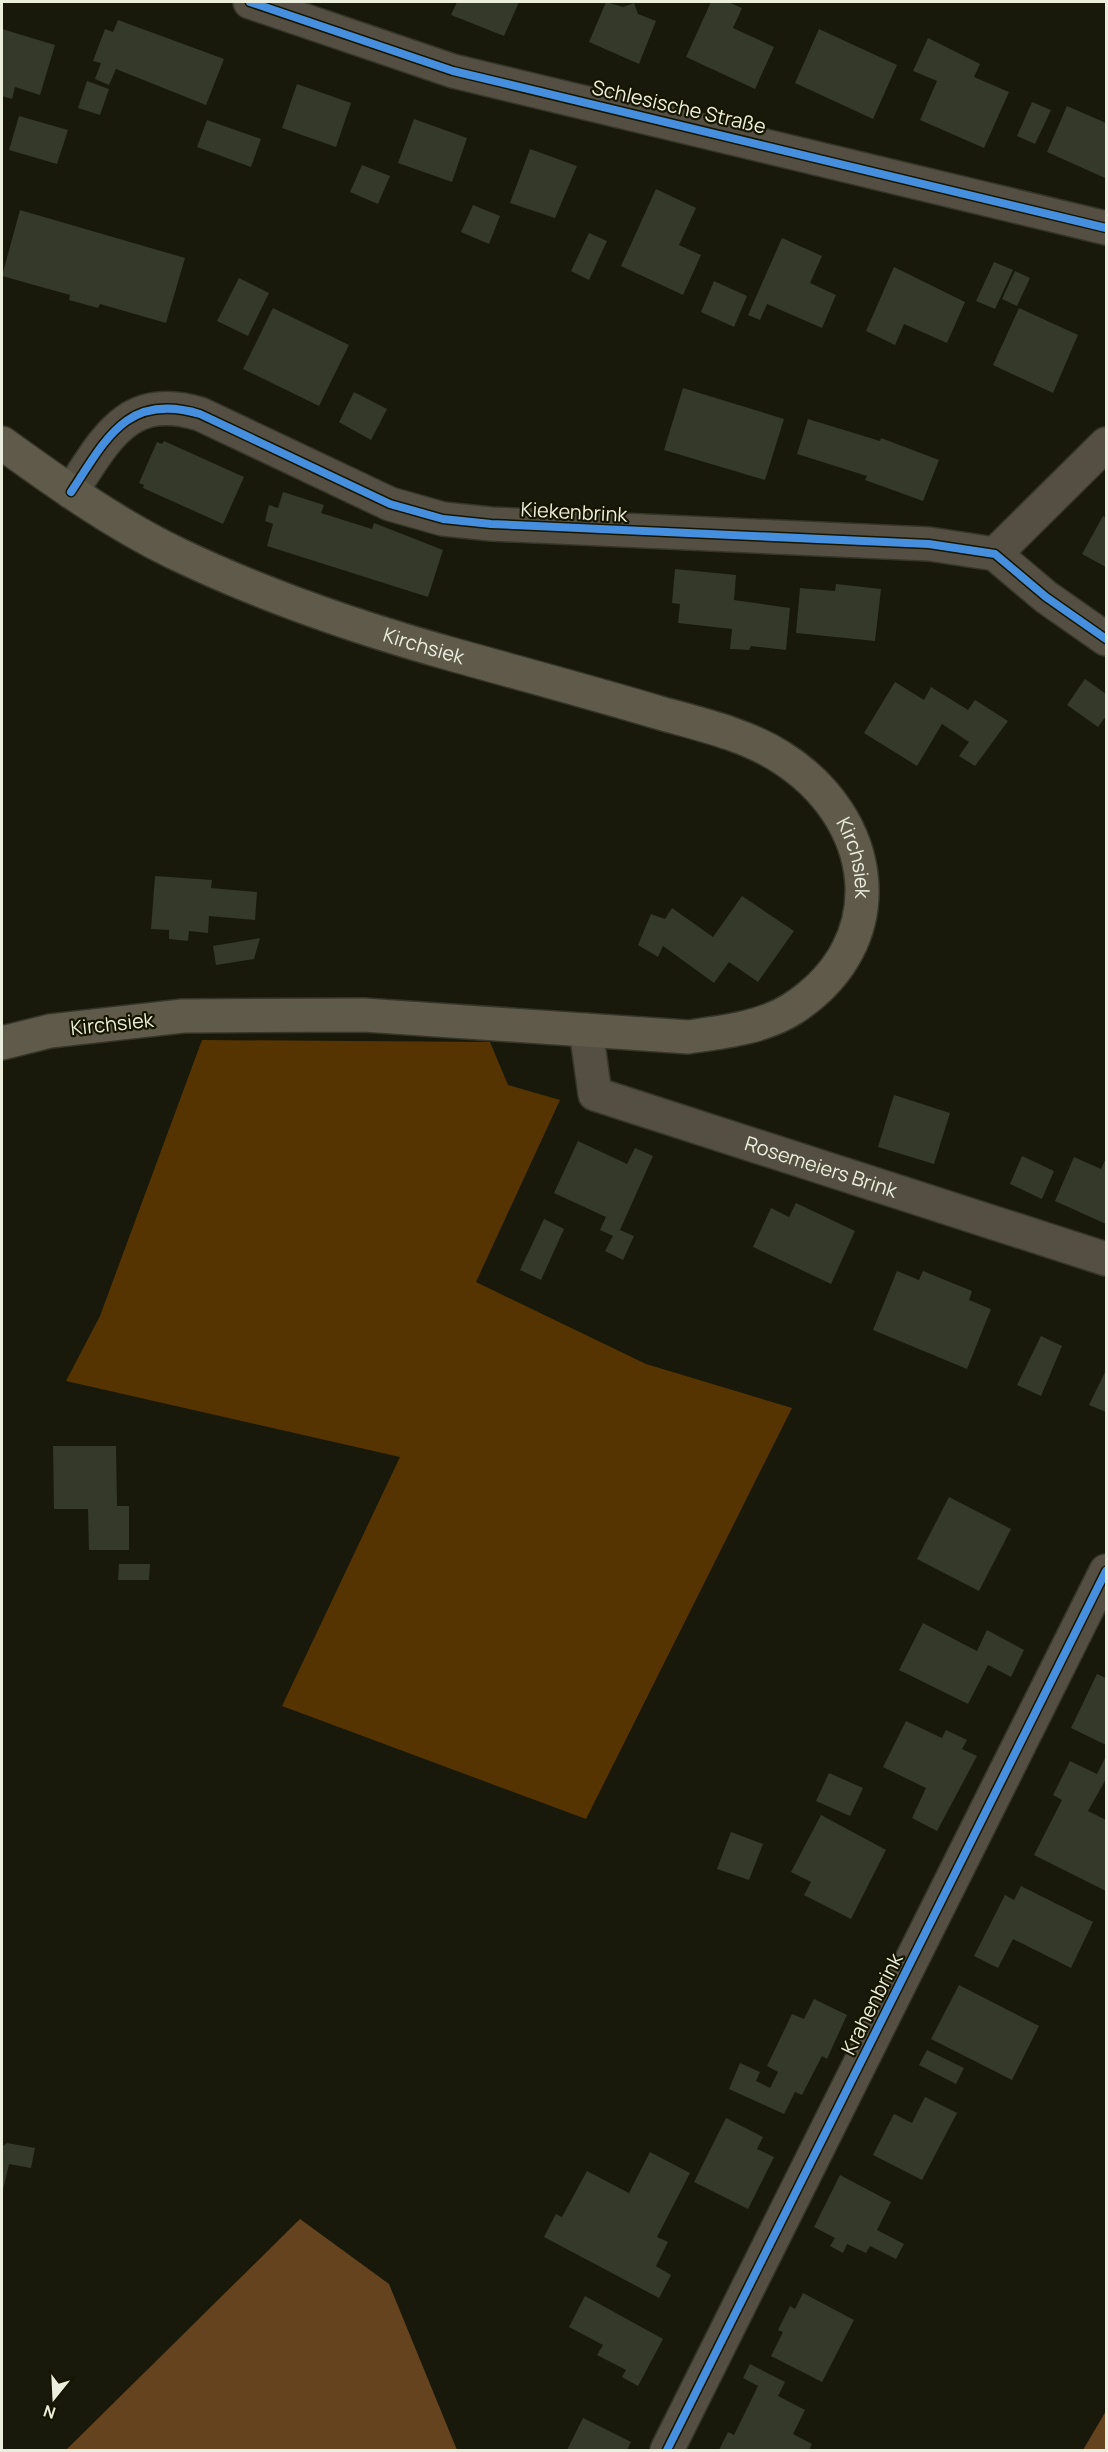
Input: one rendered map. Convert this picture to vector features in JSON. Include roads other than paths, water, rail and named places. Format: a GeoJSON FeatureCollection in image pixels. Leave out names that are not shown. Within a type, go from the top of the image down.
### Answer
{"type":"FeatureCollection","features":[{"type":"Feature","properties":{"kind":"main road","name":"Kirchsiek"},"geometry":{"type":"LineString","coordinates":[[2,443],[71,492],[171,551],[268,594],[393,638],[723,731],[777,754],[808,777],[835,805],[852,837],[859,858],[863,895],[856,927],[844,958],[822,986],[789,1011],[738,1030],[688,1037],[364,1015],[183,1016],[50,1031],[2,1042]]}},
{"type":"Feature","properties":{"kind":"street","name":"Schlesische Straße"},"geometry":{"type":"LineString","coordinates":[[249,2],[453,71],[1107,228]]}},
{"type":"Feature","properties":{"kind":"street","name":"Kiekenbrink"},"geometry":{"type":"LineString","coordinates":[[71,492],[107,438],[130,418],[154,409],[175,407],[200,414],[390,504],[443,519],[491,524],[929,544],[995,554]]}},
{"type":"Feature","properties":{"kind":"street"},"geometry":{"type":"LineString","coordinates":[[1107,444],[995,554],[1046,597],[1107,639]]}},
{"type":"Feature","properties":{"kind":"street","name":"Rosemeiers Brink"},"geometry":{"type":"LineString","coordinates":[[586,1030],[595,1094],[1107,1259]]}},
{"type":"Feature","properties":{"kind":"street","name":"Krahenbrink"},"geometry":{"type":"LineString","coordinates":[[667,2451],[1107,1571]]}}]}
